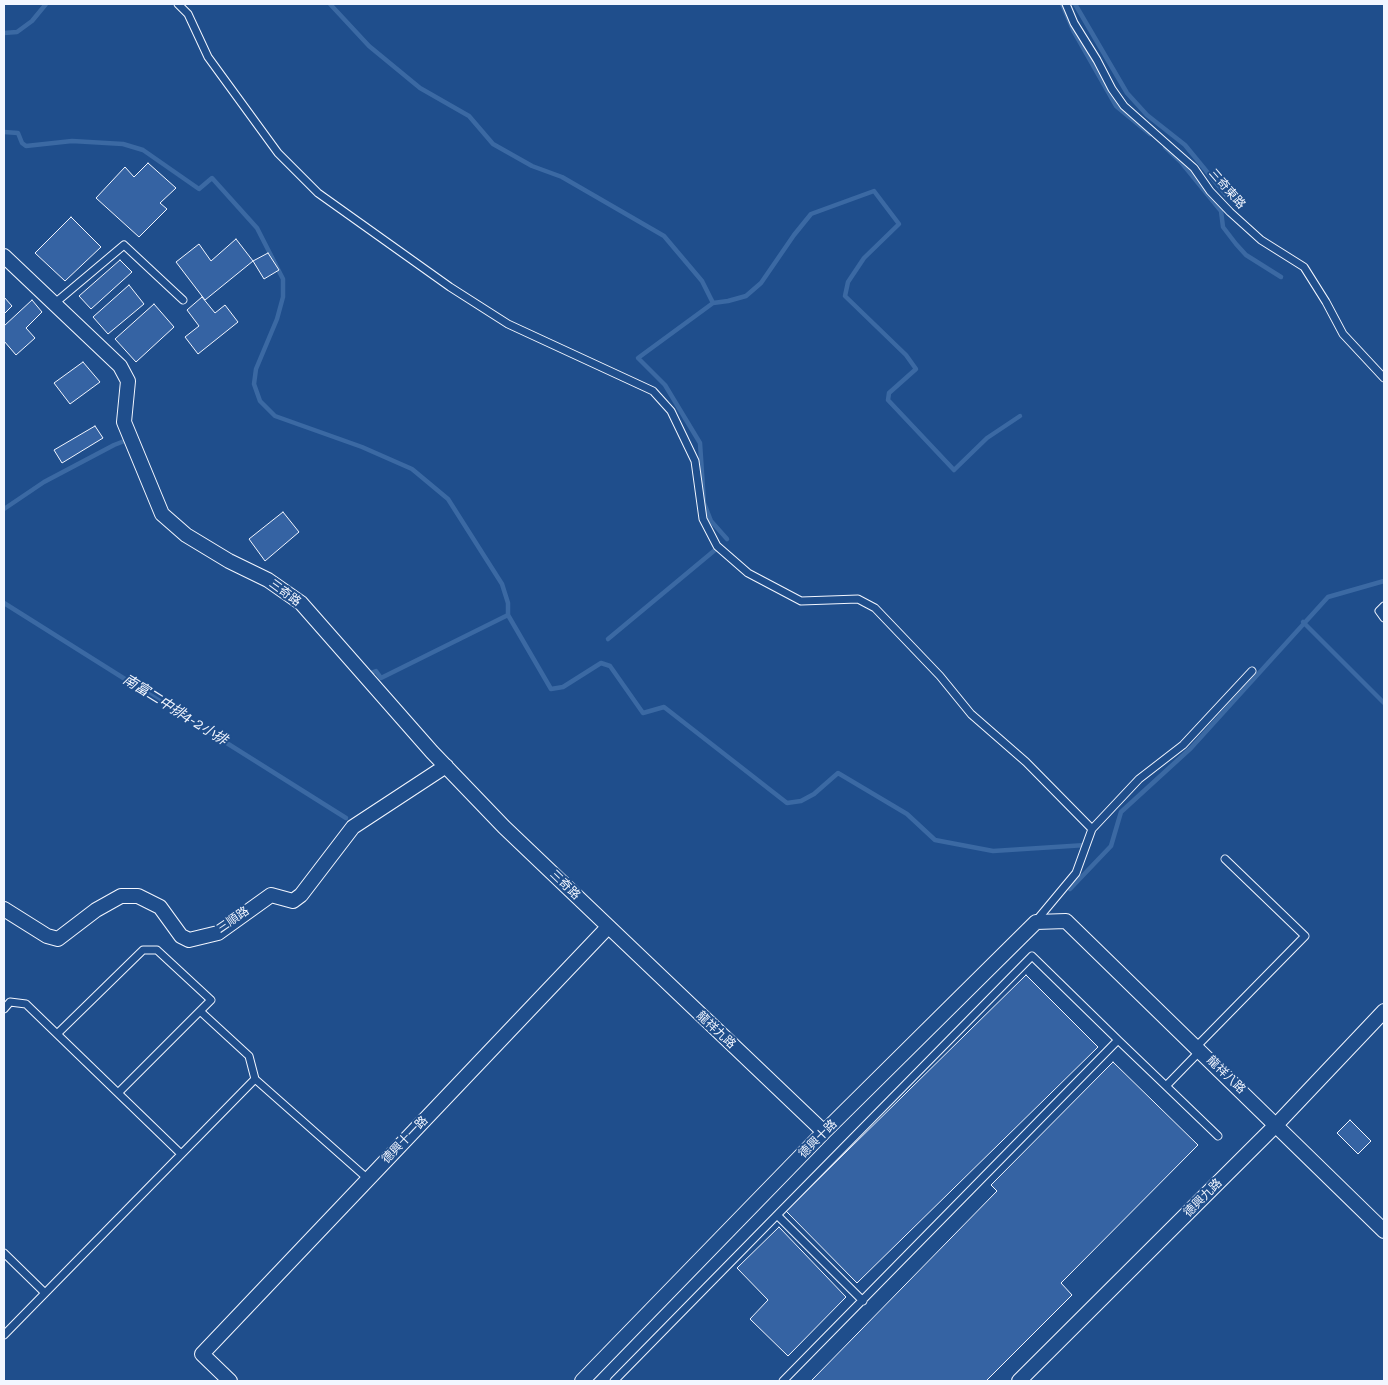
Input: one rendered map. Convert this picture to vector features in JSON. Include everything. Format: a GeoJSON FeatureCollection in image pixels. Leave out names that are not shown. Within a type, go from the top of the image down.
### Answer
{"type":"FeatureCollection","features":[{"type":"Feature","properties":{"kind":"street","name":"三奇路"},"geometry":{"type":"LineString","coordinates":[[4,256],[120,366],[128,381],[124,422],[162,514],[186,535],[229,561],[268,580],[300,603],[446,766],[504,827],[608,927]]}},
{"type":"Feature","properties":{"kind":"street","name":"三順路"},"geometry":{"type":"LineString","coordinates":[[4,909],[47,936],[58,939],[96,910],[121,896],[138,896],[160,907],[180,936],[189,940],[218,933],[271,895],[293,901],[301,895],[352,826],[446,766]]}},
{"type":"Feature","properties":{"kind":"street","name":"龍祥八路"},"geometry":{"type":"LineString","coordinates":[[1036,922],[1066,921],[1384,1231]]}},
{"type":"Feature","properties":{"kind":"street","name":"德興十路"},"geometry":{"type":"LineString","coordinates":[[582,1381],[824,1132],[1036,922]]}},
{"type":"Feature","properties":{"kind":"street","name":"龍祥九路"},"geometry":{"type":"LineString","coordinates":[[608,927],[824,1132]]}},
{"type":"Feature","properties":{"kind":"street","name":"德興十一路"},"geometry":{"type":"LineString","coordinates":[[230,1381],[202,1354],[608,927]]}},
{"type":"Feature","properties":{"kind":"street","name":"德興九路"},"geometry":{"type":"LineString","coordinates":[[1019,1381],[1276,1124],[1384,1011]]}},
{"type":"Feature","properties":{"kind":"lane"},"geometry":{"type":"LineString","coordinates":[[178,4],[188,14],[208,57],[278,153],[318,193],[450,287],[508,324],[653,391],[671,411],[695,461],[704,519],[717,546],[748,573],[801,601],[858,600],[875,608],[940,676],[971,714],[1026,762],[1092,829]]}},
{"type":"Feature","properties":{"kind":"lane","name":"三奇東路"},"geometry":{"type":"LineString","coordinates":[[1066,4],[1074,23],[1097,60],[1112,90],[1124,106],[1194,168],[1210,191],[1261,240],[1304,267],[1344,334],[1384,378]]}},
{"type":"Feature","properties":{"kind":"lane"},"geometry":{"type":"LineString","coordinates":[[55,303],[124,245],[183,300]]}},
{"type":"Feature","properties":{"kind":"lane"},"geometry":{"type":"LineString","coordinates":[[1384,606],[1379,611],[1384,618]]}},
{"type":"Feature","properties":{"kind":"lane"},"geometry":{"type":"LineString","coordinates":[[1036,922],[1076,873],[1092,829],[1139,779],[1183,745],[1252,671]]}},
{"type":"Feature","properties":{"kind":"lane"},"geometry":{"type":"LineString","coordinates":[[1166,1086],[1198,1049],[1305,936],[1225,859]]}},
{"type":"Feature","properties":{"kind":"lane"},"geometry":{"type":"LineString","coordinates":[[57,1034],[143,950],[157,950],[211,1000],[118,1093]]}},
{"type":"Feature","properties":{"kind":"lane"},"geometry":{"type":"LineString","coordinates":[[618,1380],[777,1215],[1032,956],[1218,1136]]}},
{"type":"Feature","properties":{"kind":"lane"},"geometry":{"type":"LineString","coordinates":[[4,1009],[10,1002],[26,1004],[181,1154]]}},
{"type":"Feature","properties":{"kind":"lane"},"geometry":{"type":"LineString","coordinates":[[200,1012],[249,1056],[255,1079],[368,1180]]}},
{"type":"Feature","properties":{"kind":"lane"},"geometry":{"type":"LineString","coordinates":[[783,1381],[1118,1040]]}},
{"type":"Feature","properties":{"kind":"lane"},"geometry":{"type":"LineString","coordinates":[[4,1335],[255,1079]]}},
{"type":"Feature","properties":{"kind":"lane"},"geometry":{"type":"LineString","coordinates":[[777,1215],[863,1301]]}},
{"type":"Feature","properties":{"kind":"lane"},"geometry":{"type":"LineString","coordinates":[[4,1253],[45,1293]]}},
{"type":"Feature","properties":{"kind":"building"},"geometry":{"type":"Polygon","coordinates":[[[148,163],[176,188],[160,203],[167,209],[139,237],[96,198],[125,167],[134,177],[148,163]]]}},
{"type":"Feature","properties":{"kind":"building"},"geometry":{"type":"Polygon","coordinates":[[[71,217],[101,247],[65,281],[35,253],[71,217]]]}},
{"type":"Feature","properties":{"kind":"building"},"geometry":{"type":"Polygon","coordinates":[[[236,239],[253,261],[205,300],[176,262],[199,244],[211,261],[236,239]]]}},
{"type":"Feature","properties":{"kind":"building"},"geometry":{"type":"Polygon","coordinates":[[[268,253],[279,270],[264,279],[253,261],[268,253]]]}},
{"type":"Feature","properties":{"kind":"building"},"geometry":{"type":"Polygon","coordinates":[[[120,260],[132,272],[91,309],[79,296],[120,260]]]}},
{"type":"Feature","properties":{"kind":"building"},"geometry":{"type":"Polygon","coordinates":[[[129,285],[144,304],[108,334],[93,317],[129,285]]]}},
{"type":"Feature","properties":{"kind":"building"},"geometry":{"type":"Polygon","coordinates":[[[4,297],[12,306],[4,314],[4,297]]]}},
{"type":"Feature","properties":{"kind":"building"},"geometry":{"type":"Polygon","coordinates":[[[202,297],[215,313],[225,305],[238,322],[198,354],[185,337],[199,326],[187,310],[202,297]]]}},
{"type":"Feature","properties":{"kind":"building"},"geometry":{"type":"Polygon","coordinates":[[[32,300],[42,312],[26,328],[35,338],[16,355],[4,341],[4,326],[32,300]]]}},
{"type":"Feature","properties":{"kind":"building"},"geometry":{"type":"Polygon","coordinates":[[[154,304],[174,327],[136,362],[115,339],[154,304]]]}},
{"type":"Feature","properties":{"kind":"building"},"geometry":{"type":"Polygon","coordinates":[[[83,362],[100,382],[70,404],[54,383],[83,362]]]}},
{"type":"Feature","properties":{"kind":"building"},"geometry":{"type":"Polygon","coordinates":[[[95,426],[103,438],[62,463],[54,450],[95,426]]]}},
{"type":"Feature","properties":{"kind":"building"},"geometry":{"type":"Polygon","coordinates":[[[283,512],[299,532],[265,561],[249,539],[283,512]]]}},
{"type":"Feature","properties":{"kind":"building"},"geometry":{"type":"Polygon","coordinates":[[[1026,975],[1098,1047],[857,1283],[786,1211],[1026,975]]]}},
{"type":"Feature","properties":{"kind":"building"},"geometry":{"type":"Polygon","coordinates":[[[1113,1062],[1198,1145],[1061,1283],[1072,1295],[986,1381],[811,1381],[997,1191],[991,1185],[1113,1062]]]}},
{"type":"Feature","properties":{"kind":"building"},"geometry":{"type":"Polygon","coordinates":[[[1350,1120],[1371,1141],[1358,1154],[1337,1133],[1350,1120]]]}},
{"type":"Feature","properties":{"kind":"building"},"geometry":{"type":"Polygon","coordinates":[[[779,1227],[846,1297],[788,1356],[750,1319],[768,1300],[737,1268],[779,1227]]]}},
{"type":"Feature","properties":{"kind":"waterway"},"geometry":{"type":"LineString","coordinates":[[4,33],[17,32],[32,21],[46,4]]}},
{"type":"Feature","properties":{"kind":"waterway"},"geometry":{"type":"LineString","coordinates":[[330,4],[369,46],[420,88],[469,116],[493,144],[532,166],[562,177],[664,236],[702,281],[713,303],[746,296],[761,283],[811,214],[874,191],[899,224],[864,258],[848,282],[845,296],[906,355],[916,369],[889,393],[888,400],[954,470],[987,438],[1020,416]]}},
{"type":"Feature","properties":{"kind":"waterway"},"geometry":{"type":"LineString","coordinates":[[1062,4],[1074,32],[1116,106],[1150,134]]}},
{"type":"Feature","properties":{"kind":"waterway"},"geometry":{"type":"LineString","coordinates":[[1075,4],[1127,93],[1147,115],[1185,145],[1226,195]]}},
{"type":"Feature","properties":{"kind":"waterway"},"geometry":{"type":"LineString","coordinates":[[4,132],[18,133],[22,143],[26,146],[72,141],[123,144],[143,150],[199,189],[212,178],[257,228],[283,279],[283,297],[277,319],[256,369],[254,384],[260,401],[275,416],[362,447],[412,469],[448,499],[502,584],[508,603],[508,615],[551,689],[563,687],[601,663],[610,666],[643,713],[664,707],[787,803],[801,801],[814,794],[838,773],[907,814],[935,840],[993,851],[1086,845]]}},
{"type":"Feature","properties":{"kind":"waterway"},"geometry":{"type":"LineString","coordinates":[[1165,147],[1181,162],[1221,211],[1223,227],[1236,244],[1246,255],[1281,277]]}},
{"type":"Feature","properties":{"kind":"waterway"},"geometry":{"type":"LineString","coordinates":[[713,303],[638,358],[665,385],[700,443],[704,503],[711,521],[727,539]]}},
{"type":"Feature","properties":{"kind":"waterway"},"geometry":{"type":"LineString","coordinates":[[4,509],[44,482],[114,445],[127,440],[128,442]]}},
{"type":"Feature","properties":{"kind":"waterway"},"geometry":{"type":"LineString","coordinates":[[608,639],[715,550]]}},
{"type":"Feature","properties":{"kind":"waterway"},"geometry":{"type":"LineString","coordinates":[[1070,889],[1111,846],[1121,812],[1191,748],[1328,597],[1384,581]]}},
{"type":"Feature","properties":{"kind":"waterway","name":"南富二中排4-2小排"},"geometry":{"type":"LineString","coordinates":[[4,603],[346,818]]}},
{"type":"Feature","properties":{"kind":"waterway"},"geometry":{"type":"LineString","coordinates":[[368,674],[376,671],[381,678],[508,615]]}},
{"type":"Feature","properties":{"kind":"waterway"},"geometry":{"type":"LineString","coordinates":[[1303,622],[1384,703]]}}]}
